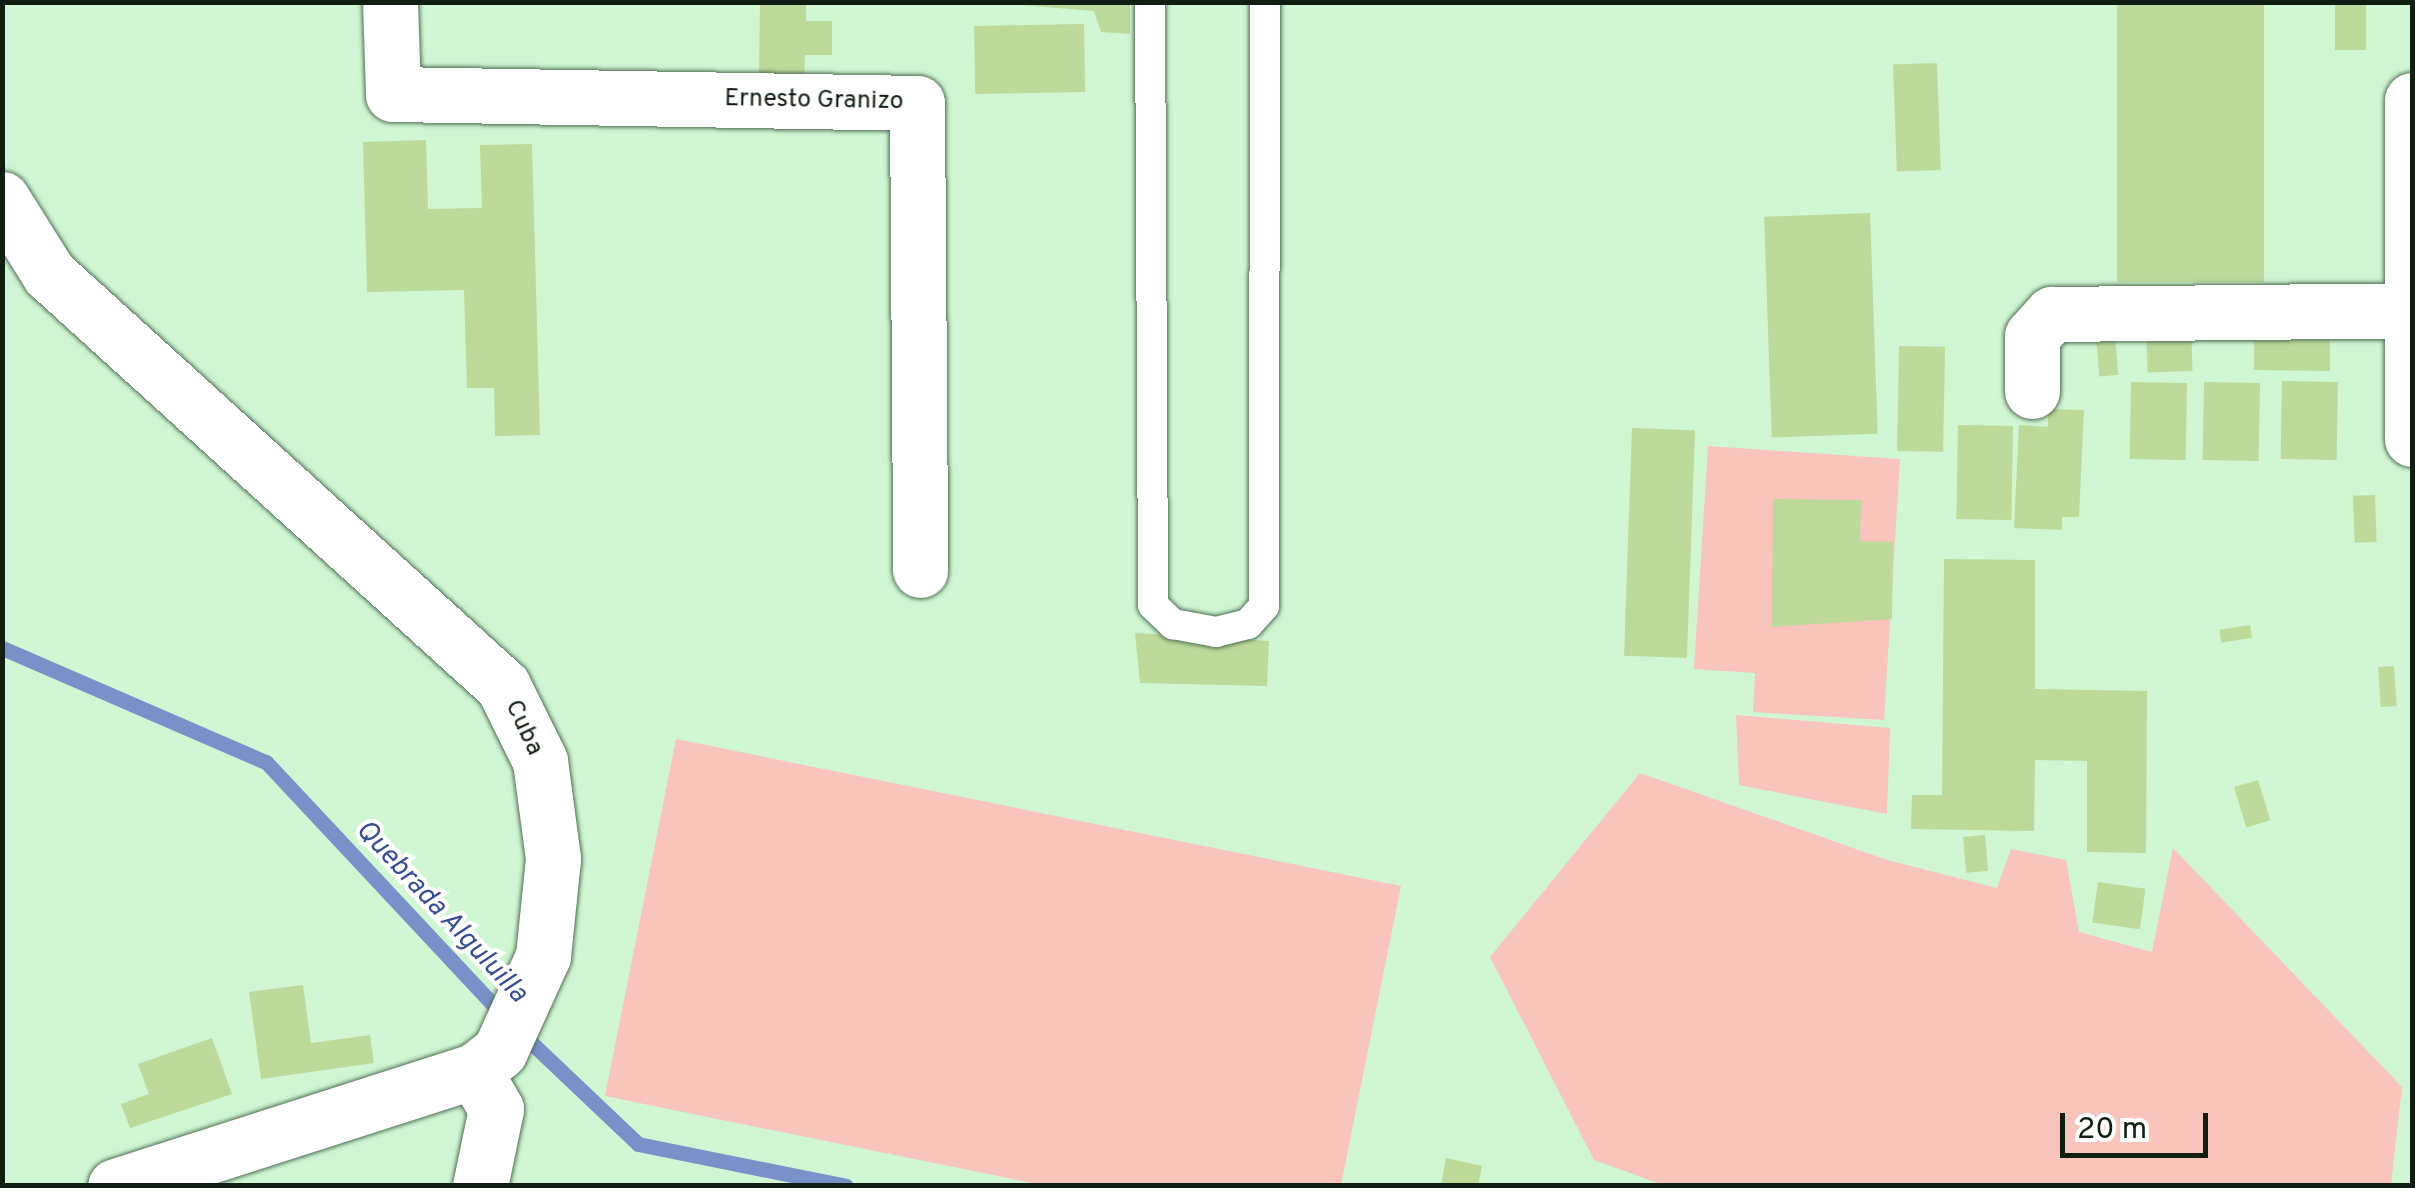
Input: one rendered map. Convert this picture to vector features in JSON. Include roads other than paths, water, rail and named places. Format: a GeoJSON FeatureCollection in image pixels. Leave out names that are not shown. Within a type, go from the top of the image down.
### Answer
{"type":"FeatureCollection","features":[{"type":"Feature","properties":{"kind":"street","name":"Ernesto Granizo"},"geometry":{"type":"LineString","coordinates":[[390,2],[393,94],[918,103],[920,570]]}},
{"type":"Feature","properties":{"kind":"street"},"geometry":{"type":"LineString","coordinates":[[2412,100],[2409,310],[2412,411]]}},
{"type":"Feature","properties":{"kind":"street","name":"Cuba"},"geometry":{"type":"LineString","coordinates":[[2,199],[48,274],[503,686],[540,760],[552,904],[543,956],[507,1035],[474,1071]]}},
{"type":"Feature","properties":{"kind":"street"},"geometry":{"type":"LineString","coordinates":[[2032,391],[2032,336],[2052,314],[2409,310]]}},
{"type":"Feature","properties":{"kind":"street"},"geometry":{"type":"LineString","coordinates":[[114,1186],[474,1071],[496,1109],[480,1186]]}},
{"type":"Feature","properties":{"kind":"lane"},"geometry":{"type":"LineString","coordinates":[[1150,2],[1153,606],[1173,624],[1216,632],[1248,624],[1264,606],[1265,2]]}},
{"type":"Feature","properties":{"kind":"waterway","name":"Quebrada Alguluilla"},"geometry":{"type":"LineString","coordinates":[[2,648],[266,762],[503,1015]]}},
{"type":"Feature","properties":{"kind":"waterway","name":"Quebrada Alguluilla"},"geometry":{"type":"LineString","coordinates":[[519,1031],[638,1144],[846,1186]]}}]}
